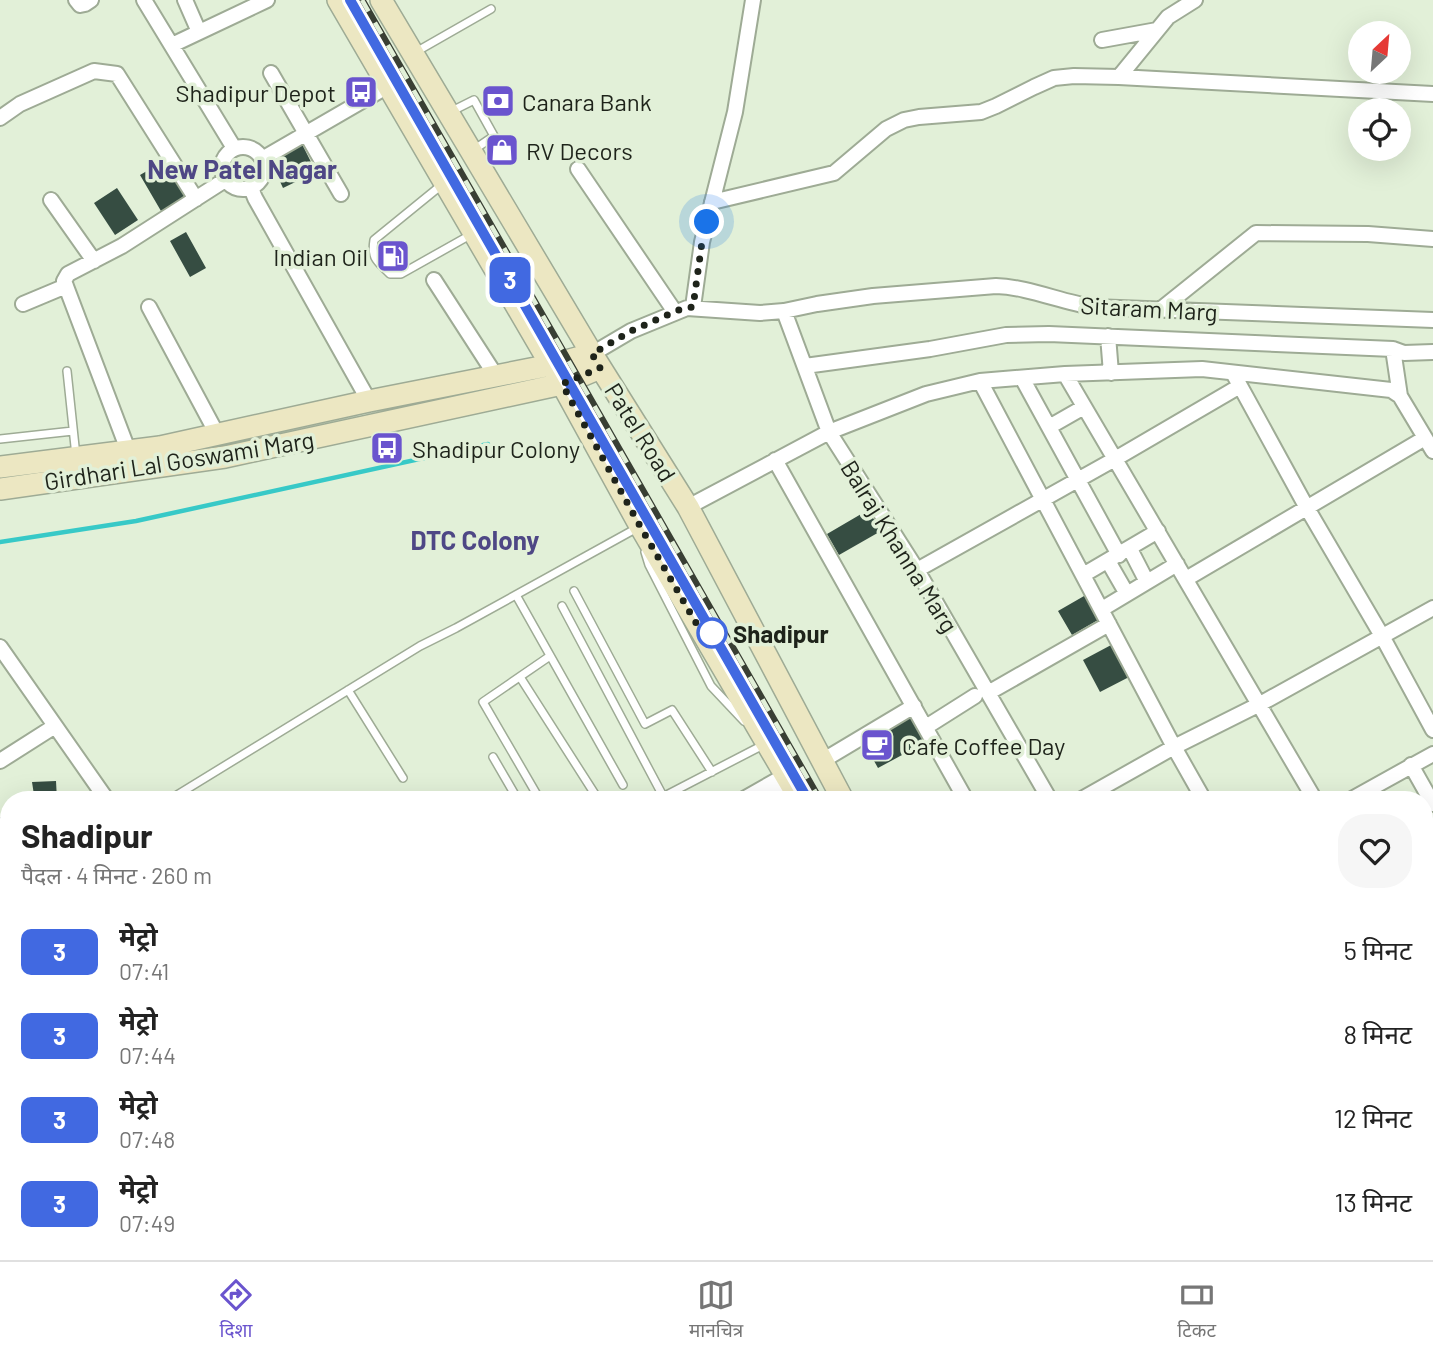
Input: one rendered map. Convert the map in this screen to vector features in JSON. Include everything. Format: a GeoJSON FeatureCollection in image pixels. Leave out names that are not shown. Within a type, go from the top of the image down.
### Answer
{"type":"FeatureCollection","features":[{"type":"Feature","properties":{"kind":"main road","name":"Patel Road"},"geometry":{"type":"LineString","coordinates":[[338,0],[793,787]]}},
{"type":"Feature","properties":{"kind":"main road","name":"Patel Road"},"geometry":{"type":"LineString","coordinates":[[381,0],[596,361],[688,507],[838,791]]}},
{"type":"Feature","properties":{"kind":"main road","name":"Girdhari Lal Goswami Marg"},"geometry":{"type":"LineString","coordinates":[[0,467],[160,447],[369,401],[551,365],[596,361]]}},
{"type":"Feature","properties":{"kind":"main road","name":"Girdhari Lal Goswami Marg"},"geometry":{"type":"LineString","coordinates":[[0,489],[225,457],[562,384],[596,361]]}},
{"type":"Feature","properties":{"kind":"street"},"geometry":{"type":"LineString","coordinates":[[76,0],[80,5],[91,0]]}},
{"type":"Feature","properties":{"kind":"street"},"geometry":{"type":"LineString","coordinates":[[145,0],[234,148]]}},
{"type":"Feature","properties":{"kind":"street"},"geometry":{"type":"LineString","coordinates":[[186,0],[199,32]]}},
{"type":"Feature","properties":{"kind":"street"},"geometry":{"type":"LineString","coordinates":[[172,45],[267,0]]}},
{"type":"Feature","properties":{"kind":"street"},"geometry":{"type":"LineString","coordinates":[[596,361],[631,331],[693,307],[702,242],[735,112],[752,0]]}},
{"type":"Feature","properties":{"kind":"street"},"geometry":{"type":"LineString","coordinates":[[1119,77],[1168,17],[1195,0]]}},
{"type":"Feature","properties":{"kind":"street"},"geometry":{"type":"LineString","coordinates":[[1102,40],[1157,30]]}},
{"type":"Feature","properties":{"kind":"street"},"geometry":{"type":"LineString","coordinates":[[0,118],[20,104],[94,71],[117,74],[195,199]]}},
{"type":"Feature","properties":{"kind":"street"},"geometry":{"type":"LineString","coordinates":[[271,73],[341,194]]}},
{"type":"Feature","properties":{"kind":"street"},"geometry":{"type":"LineString","coordinates":[[712,202],[834,173],[886,129],[904,120],[981,112],[1054,78],[1119,77],[1433,94]]}},
{"type":"Feature","properties":{"kind":"street"},"geometry":{"type":"LineString","coordinates":[[262,159],[388,86]]}},
{"type":"Feature","properties":{"kind":"street"},"geometry":{"type":"LineString","coordinates":[[234,148],[254,149],[262,159],[264,173],[251,188],[236,188],[225,180],[222,162],[234,148]]}},
{"type":"Feature","properties":{"kind":"street"},"geometry":{"type":"LineString","coordinates":[[578,169],[675,312]]}},
{"type":"Feature","properties":{"kind":"street"},"geometry":{"type":"LineString","coordinates":[[128,450],[64,281],[68,274],[122,246],[225,180]]}},
{"type":"Feature","properties":{"kind":"street"},"geometry":{"type":"LineString","coordinates":[[251,188],[369,401]]}},
{"type":"Feature","properties":{"kind":"street"},"geometry":{"type":"LineString","coordinates":[[51,200],[94,261]]}},
{"type":"Feature","properties":{"kind":"street"},"geometry":{"type":"LineString","coordinates":[[1160,310],[1256,233],[1367,234],[1433,239]]}},
{"type":"Feature","properties":{"kind":"street"},"geometry":{"type":"LineString","coordinates":[[434,281],[496,376]]}},
{"type":"Feature","properties":{"kind":"street"},"geometry":{"type":"LineString","coordinates":[[23,304],[66,286]]}},
{"type":"Feature","properties":{"kind":"street","name":"Sitaram Marg"},"geometry":{"type":"LineString","coordinates":[[693,307],[760,313],[873,296],[996,286],[1093,307],[1433,320]]}},
{"type":"Feature","properties":{"kind":"street"},"geometry":{"type":"LineString","coordinates":[[149,307],[217,434]]}},
{"type":"Feature","properties":{"kind":"street"},"geometry":{"type":"LineString","coordinates":[[784,311],[829,432],[926,394],[980,381],[1065,374],[1202,369],[1237,380],[1385,388],[1400,396],[1427,435],[1186,579]]}},
{"type":"Feature","properties":{"kind":"street"},"geometry":{"type":"LineString","coordinates":[[805,366],[930,349],[1006,335],[1049,334],[1393,349],[1404,353],[1433,352]]}},
{"type":"Feature","properties":{"kind":"street"},"geometry":{"type":"LineString","coordinates":[[1108,336],[1111,373]]}},
{"type":"Feature","properties":{"kind":"street"},"geometry":{"type":"LineString","coordinates":[[1393,349],[1400,396]]}},
{"type":"Feature","properties":{"kind":"street"},"geometry":{"type":"LineString","coordinates":[[1065,374],[1310,791]]}},
{"type":"Feature","properties":{"kind":"street"},"geometry":{"type":"LineString","coordinates":[[1022,378],[1119,555],[1127,594]]}},
{"type":"Feature","properties":{"kind":"street"},"geometry":{"type":"LineString","coordinates":[[917,570],[1115,459],[1237,380]]}},
{"type":"Feature","properties":{"kind":"street"},"geometry":{"type":"LineString","coordinates":[[1237,380],[1433,730]]}},
{"type":"Feature","properties":{"kind":"street"},"geometry":{"type":"LineString","coordinates":[[980,381],[1199,791]]}},
{"type":"Feature","properties":{"kind":"street"},"geometry":{"type":"LineString","coordinates":[[1049,427],[1084,407]]}},
{"type":"Feature","properties":{"kind":"street","name":"Balraj Khanna Marg"},"geometry":{"type":"LineString","coordinates":[[688,507],[829,432],[917,570],[981,694],[1044,791]]}},
{"type":"Feature","properties":{"kind":"street"},"geometry":{"type":"LineString","coordinates":[[775,460],[961,791]]}},
{"type":"Feature","properties":{"kind":"street"},"geometry":{"type":"LineString","coordinates":[[1083,575],[1158,531]]}},
{"type":"Feature","properties":{"kind":"street"},"geometry":{"type":"LineString","coordinates":[[1119,555],[1147,582]]}},
{"type":"Feature","properties":{"kind":"street"},"geometry":{"type":"LineString","coordinates":[[1101,609],[1177,564]]}},
{"type":"Feature","properties":{"kind":"street"},"geometry":{"type":"LineString","coordinates":[[1096,791],[1433,608]]}},
{"type":"Feature","properties":{"kind":"street"},"geometry":{"type":"LineString","coordinates":[[926,727],[1110,624]]}},
{"type":"Feature","properties":{"kind":"street"},"geometry":{"type":"LineString","coordinates":[[0,647],[101,791]]}},
{"type":"Feature","properties":{"kind":"street"},"geometry":{"type":"LineString","coordinates":[[822,761],[914,706]]}},
{"type":"Feature","properties":{"kind":"street"},"geometry":{"type":"LineString","coordinates":[[0,761],[55,726]]}},
{"type":"Feature","properties":{"kind":"street"},"geometry":{"type":"LineString","coordinates":[[1366,791],[1433,754]]}},
{"type":"Feature","properties":{"kind":"street"},"geometry":{"type":"LineString","coordinates":[[1411,765],[1426,791]]}},
{"type":"Feature","properties":{"kind":"lane"},"geometry":{"type":"LineString","coordinates":[[413,54],[491,9]]}},
{"type":"Feature","properties":{"kind":"lane"},"geometry":{"type":"LineString","coordinates":[[449,114],[474,100],[495,136],[471,151]]}},
{"type":"Feature","properties":{"kind":"lane"},"geometry":{"type":"LineString","coordinates":[[444,183],[374,240],[373,251],[377,261],[390,274],[401,274],[474,232]]}},
{"type":"Feature","properties":{"kind":"lane"},"geometry":{"type":"LineString","coordinates":[[67,371],[76,457]]}},
{"type":"Feature","properties":{"kind":"lane"},"geometry":{"type":"LineString","coordinates":[[0,439],[73,431]]}},
{"type":"Feature","properties":{"kind":"lane"},"geometry":{"type":"LineString","coordinates":[[184,791],[420,646],[640,526]]}},
{"type":"Feature","properties":{"kind":"lane"},"geometry":{"type":"LineString","coordinates":[[574,591],[645,724],[672,710],[712,772]]}},
{"type":"Feature","properties":{"kind":"lane"},"geometry":{"type":"LineString","coordinates":[[516,595],[623,785]]}},
{"type":"Feature","properties":{"kind":"lane"},"geometry":{"type":"LineString","coordinates":[[562,606],[656,791]]}},
{"type":"Feature","properties":{"kind":"lane"},"geometry":{"type":"LineString","coordinates":[[535,791],[482,702],[550,656]]}},
{"type":"Feature","properties":{"kind":"lane"},"geometry":{"type":"LineString","coordinates":[[520,677],[593,791]]}},
{"type":"Feature","properties":{"kind":"lane"},"geometry":{"type":"LineString","coordinates":[[348,690],[403,778]]}},
{"type":"Feature","properties":{"kind":"lane"},"geometry":{"type":"LineString","coordinates":[[674,791],[767,743]]}},
{"type":"Feature","properties":{"kind":"lane"},"geometry":{"type":"LineString","coordinates":[[493,757],[513,791]]}},
{"type":"Feature","properties":{"kind":"building"},"geometry":{"type":"Polygon","coordinates":[[[301,142],[316,172],[283,188],[269,158],[301,142]]]}},
{"type":"Feature","properties":{"kind":"building"},"geometry":{"type":"Polygon","coordinates":[[[169,158],[190,195],[161,211],[140,175],[169,158]]]}},
{"type":"Feature","properties":{"kind":"building"},"geometry":{"type":"Polygon","coordinates":[[[117,188],[138,220],[115,235],[94,203],[117,188]]]}},
{"type":"Feature","properties":{"kind":"building"},"geometry":{"type":"Polygon","coordinates":[[[186,232],[206,268],[190,277],[170,241],[186,232]]]}},
{"type":"Feature","properties":{"kind":"building"},"geometry":{"type":"Polygon","coordinates":[[[868,510],[881,531],[839,555],[827,534],[868,510]]]}},
{"type":"Feature","properties":{"kind":"building"},"geometry":{"type":"Polygon","coordinates":[[[1091,592],[1105,616],[1072,635],[1058,611],[1091,592]]]}},
{"type":"Feature","properties":{"kind":"building"},"geometry":{"type":"Polygon","coordinates":[[[1113,644],[1131,676],[1100,692],[1083,660],[1113,644]]]}},
{"type":"Feature","properties":{"kind":"building"},"geometry":{"type":"Polygon","coordinates":[[[911,711],[928,741],[878,768],[864,743],[901,723],[900,717],[911,711]]]}},
{"type":"Feature","properties":{"kind":"building"},"geometry":{"type":"Polygon","coordinates":[[[56,781],[57,791],[33,791],[32,782],[56,781]]]}},
{"type":"Feature","properties":{"kind":"waterway"},"geometry":{"type":"LineString","coordinates":[[0,542],[136,521],[488,444]]}},
{"type":"Feature","properties":{"kind":"railway"},"geometry":{"type":"LineString","coordinates":[[362,0],[815,791]]}},
{"type":"Feature","properties":{"kind":"metro line","name":"3"},"geometry":{"type":"LineString","coordinates":[[350,0],[803,791]]}},
{"type":"Feature","properties":{"kind":"place","name":"Shadipur Depot"},"geometry":{"type":"Point","coordinates":[361,92]}},
{"type":"Feature","properties":{"kind":"place","name":"Canara Bank"},"geometry":{"type":"Point","coordinates":[498,101]}},
{"type":"Feature","properties":{"kind":"place","name":"RV Decors"},"geometry":{"type":"Point","coordinates":[502,150]}},
{"type":"Feature","properties":{"kind":"place","name":"Indian Oil"},"geometry":{"type":"Point","coordinates":[393,256]}},
{"type":"Feature","properties":{"kind":"place","name":"Shadipur Colony"},"geometry":{"type":"Point","coordinates":[387,448]}},
{"type":"Feature","properties":{"kind":"place","name":"Shadipur"},"geometry":{"type":"Point","coordinates":[712,633]}},
{"type":"Feature","properties":{"kind":"place","name":"Cafe Coffee Day"},"geometry":{"type":"Point","coordinates":[877,745]}},
{"type":"Feature","properties":{"kind":"district","name":"New Patel Nagar"},"geometry":{"type":"Point","coordinates":[242,168]}},
{"type":"Feature","properties":{"kind":"district","name":"DTC Colony"},"geometry":{"type":"Point","coordinates":[475,539]}},
{"type":"Feature","properties":{"kind":"route"},"geometry":{"type":"LineString","coordinates":[[707,222],[693,307],[681,309],[631,331],[592,354],[600,368],[562,384],[710,647],[712,633]]}}]}
